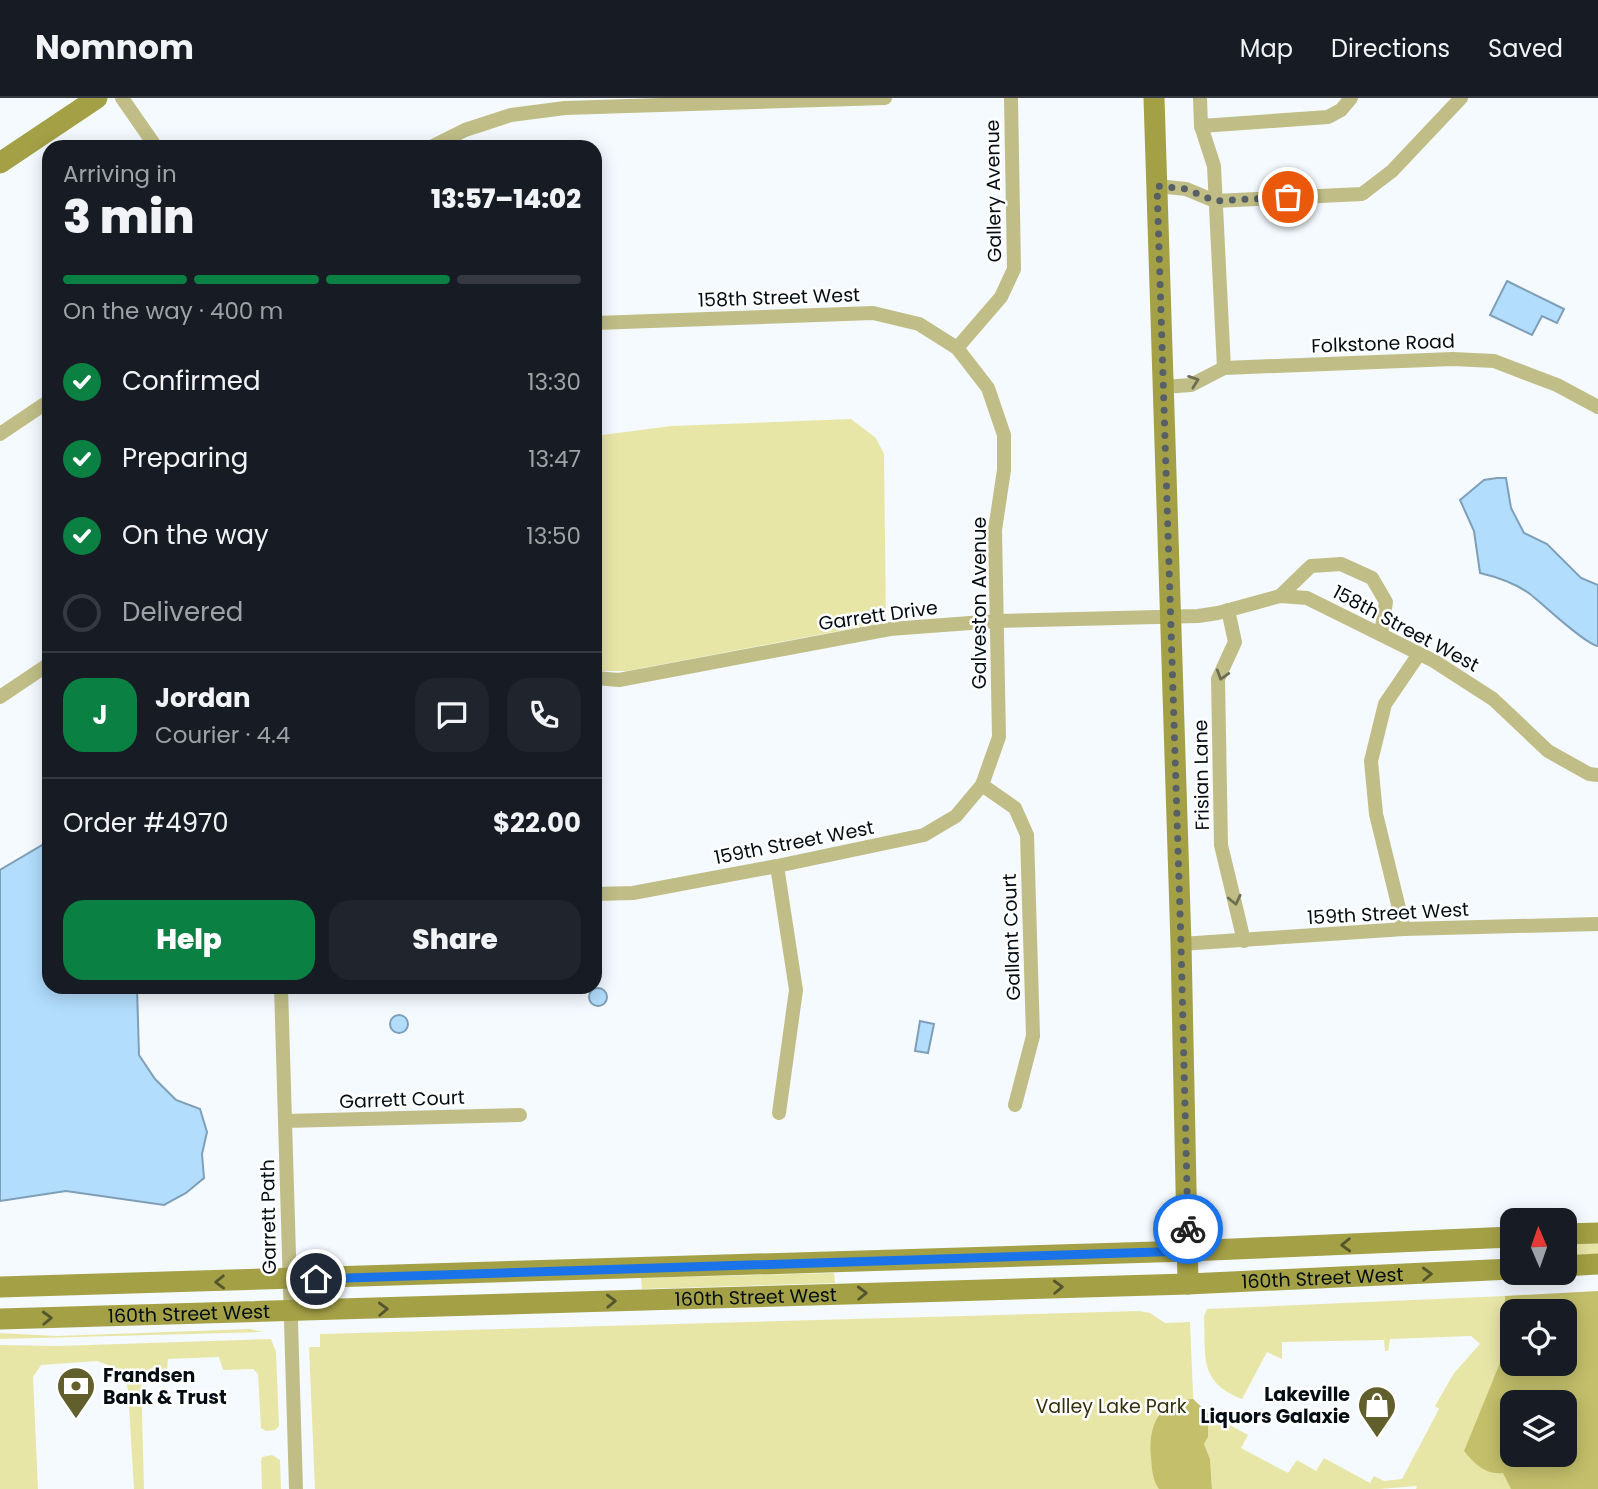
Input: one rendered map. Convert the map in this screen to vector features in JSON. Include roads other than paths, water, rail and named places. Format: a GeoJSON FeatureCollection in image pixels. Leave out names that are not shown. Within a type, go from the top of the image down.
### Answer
{"type":"FeatureCollection","features":[{"type":"Feature","properties":{"kind":"main road"},"geometry":{"type":"LineString","coordinates":[[0,163],[97,98]]}},
{"type":"Feature","properties":{"kind":"main road"},"geometry":{"type":"LineString","coordinates":[[1154,98],[1181,944],[1188,1284]]}},
{"type":"Feature","properties":{"kind":"main road"},"geometry":{"type":"LineString","coordinates":[[1577,1234],[1598,1233]]}},
{"type":"Feature","properties":{"kind":"main road","name":"160th Street West"},"geometry":{"type":"LineString","coordinates":[[0,1287],[1188,1251],[1500,1238]]}},
{"type":"Feature","properties":{"kind":"main road"},"geometry":{"type":"LineString","coordinates":[[1577,1265],[1598,1264]]}},
{"type":"Feature","properties":{"kind":"main road","name":"160th Street West"},"geometry":{"type":"LineString","coordinates":[[0,1320],[1188,1284],[1500,1270]]}},
{"type":"Feature","properties":{"kind":"street"},"geometry":{"type":"LineString","coordinates":[[122,98],[151,140]]}},
{"type":"Feature","properties":{"kind":"street"},"geometry":{"type":"LineString","coordinates":[[445,140],[464,130],[511,115],[565,108],[885,98]]}},
{"type":"Feature","properties":{"kind":"street","name":"Gallery Avenue"},"geometry":{"type":"LineString","coordinates":[[957,348],[1001,297],[1014,269],[1011,98]]}},
{"type":"Feature","properties":{"kind":"street"},"geometry":{"type":"LineString","coordinates":[[1200,98],[1201,126],[1214,166],[1224,368]]}},
{"type":"Feature","properties":{"kind":"street"},"geometry":{"type":"LineString","coordinates":[[1201,126],[1328,117],[1341,110],[1351,98]]}},
{"type":"Feature","properties":{"kind":"street"},"geometry":{"type":"LineString","coordinates":[[1157,186],[1186,189],[1215,201],[1362,194],[1392,171],[1461,98]]}},
{"type":"Feature","properties":{"kind":"street","name":"158th Street West"},"geometry":{"type":"LineString","coordinates":[[602,323],[873,313],[919,324],[957,348]]}},
{"type":"Feature","properties":{"kind":"street","name":"Galveston Avenue"},"geometry":{"type":"LineString","coordinates":[[957,348],[988,388],[1004,435],[1004,470],[995,530],[999,737],[982,785]]}},
{"type":"Feature","properties":{"kind":"street","name":"Folkstone Road"},"geometry":{"type":"LineString","coordinates":[[1163,387],[1191,385],[1224,368],[1453,359],[1494,360],[1557,385],[1598,407]]}},
{"type":"Feature","properties":{"kind":"street"},"geometry":{"type":"LineString","coordinates":[[0,434],[42,406]]}},
{"type":"Feature","properties":{"kind":"street"},"geometry":{"type":"LineString","coordinates":[[1280,596],[1311,566],[1341,564],[1372,578],[1386,602],[1381,633]]}},
{"type":"Feature","properties":{"kind":"street","name":"158th Street West"},"geometry":{"type":"LineString","coordinates":[[1169,617],[1228,610],[1280,596],[1307,598],[1381,633],[1493,699],[1548,751],[1589,774],[1598,775]]}},
{"type":"Feature","properties":{"kind":"street","name":"Frisian Lane"},"geometry":{"type":"LineString","coordinates":[[1228,610],[1235,642],[1218,679],[1222,845],[1244,941]]}},
{"type":"Feature","properties":{"kind":"street","name":"Garrett Drive"},"geometry":{"type":"LineString","coordinates":[[602,679],[619,680],[890,629],[997,621],[1169,617]]}},
{"type":"Feature","properties":{"kind":"street"},"geometry":{"type":"LineString","coordinates":[[1404,929],[1376,814],[1371,761],[1385,704],[1419,654]]}},
{"type":"Feature","properties":{"kind":"street"},"geometry":{"type":"LineString","coordinates":[[0,697],[42,669]]}},
{"type":"Feature","properties":{"kind":"street","name":"159th Street West"},"geometry":{"type":"LineString","coordinates":[[602,894],[633,893],[924,835],[956,816],[982,785]]}},
{"type":"Feature","properties":{"kind":"street","name":"Gallant Court"},"geometry":{"type":"LineString","coordinates":[[982,785],[1015,808],[1027,835],[1033,1036],[1015,1105]]}},
{"type":"Feature","properties":{"kind":"street"},"geometry":{"type":"LineString","coordinates":[[777,866],[796,990],[779,1113]]}},
{"type":"Feature","properties":{"kind":"street","name":"159th Street West"},"geometry":{"type":"LineString","coordinates":[[1181,944],[1404,929],[1598,924]]}},
{"type":"Feature","properties":{"kind":"street","name":"Garrett Path"},"geometry":{"type":"LineString","coordinates":[[281,994],[296,1489]]}},
{"type":"Feature","properties":{"kind":"street","name":"Garrett Court"},"geometry":{"type":"LineString","coordinates":[[285,1121],[520,1115]]}},
{"type":"Feature","properties":{"kind":"water"},"geometry":{"type":"Polygon","coordinates":[[[1507,281],[1564,309],[1557,323],[1542,316],[1532,335],[1490,315],[1507,281]]]}},
{"type":"Feature","properties":{"kind":"water"},"geometry":{"type":"Polygon","coordinates":[[[1506,478],[1511,508],[1524,533],[1547,544],[1581,578],[1598,585],[1598,646],[1575,632],[1524,590],[1480,573],[1474,531],[1460,500],[1484,480],[1506,478]]]}},
{"type":"Feature","properties":{"kind":"water"},"geometry":{"type":"Polygon","coordinates":[[[42,845],[42,994],[137,994],[139,1055],[155,1079],[176,1100],[200,1109],[207,1132],[202,1154],[204,1178],[186,1193],[164,1205],[66,1191],[0,1201],[0,870],[42,845]]]}},
{"type":"Feature","properties":{"kind":"water"},"geometry":{"type":"Polygon","coordinates":[[[602,990],[606,994],[604,1003],[598,1006],[592,1003],[589,997],[590,994],[602,994],[602,990]]]}},
{"type":"Feature","properties":{"kind":"water"},"geometry":{"type":"Polygon","coordinates":[[[399,1015],[405,1018],[408,1024],[405,1030],[399,1033],[393,1030],[390,1024],[393,1018],[399,1015]]]}},
{"type":"Feature","properties":{"kind":"water"},"geometry":{"type":"Polygon","coordinates":[[[920,1021],[934,1024],[928,1053],[915,1051],[920,1021]]]}},
{"type":"Feature","properties":{"kind":"place","name":"Frandsen Bank & Trust"},"geometry":{"type":"Point","coordinates":[76,1420]}},
{"type":"Feature","properties":{"kind":"place","name":"Lakeville Liquors Galaxie"},"geometry":{"type":"Point","coordinates":[1377,1439]}},
{"type":"Feature","properties":{"kind":"park label","name":"Valley Lake Park"},"geometry":{"type":"Point","coordinates":[1111,1406]}}]}
